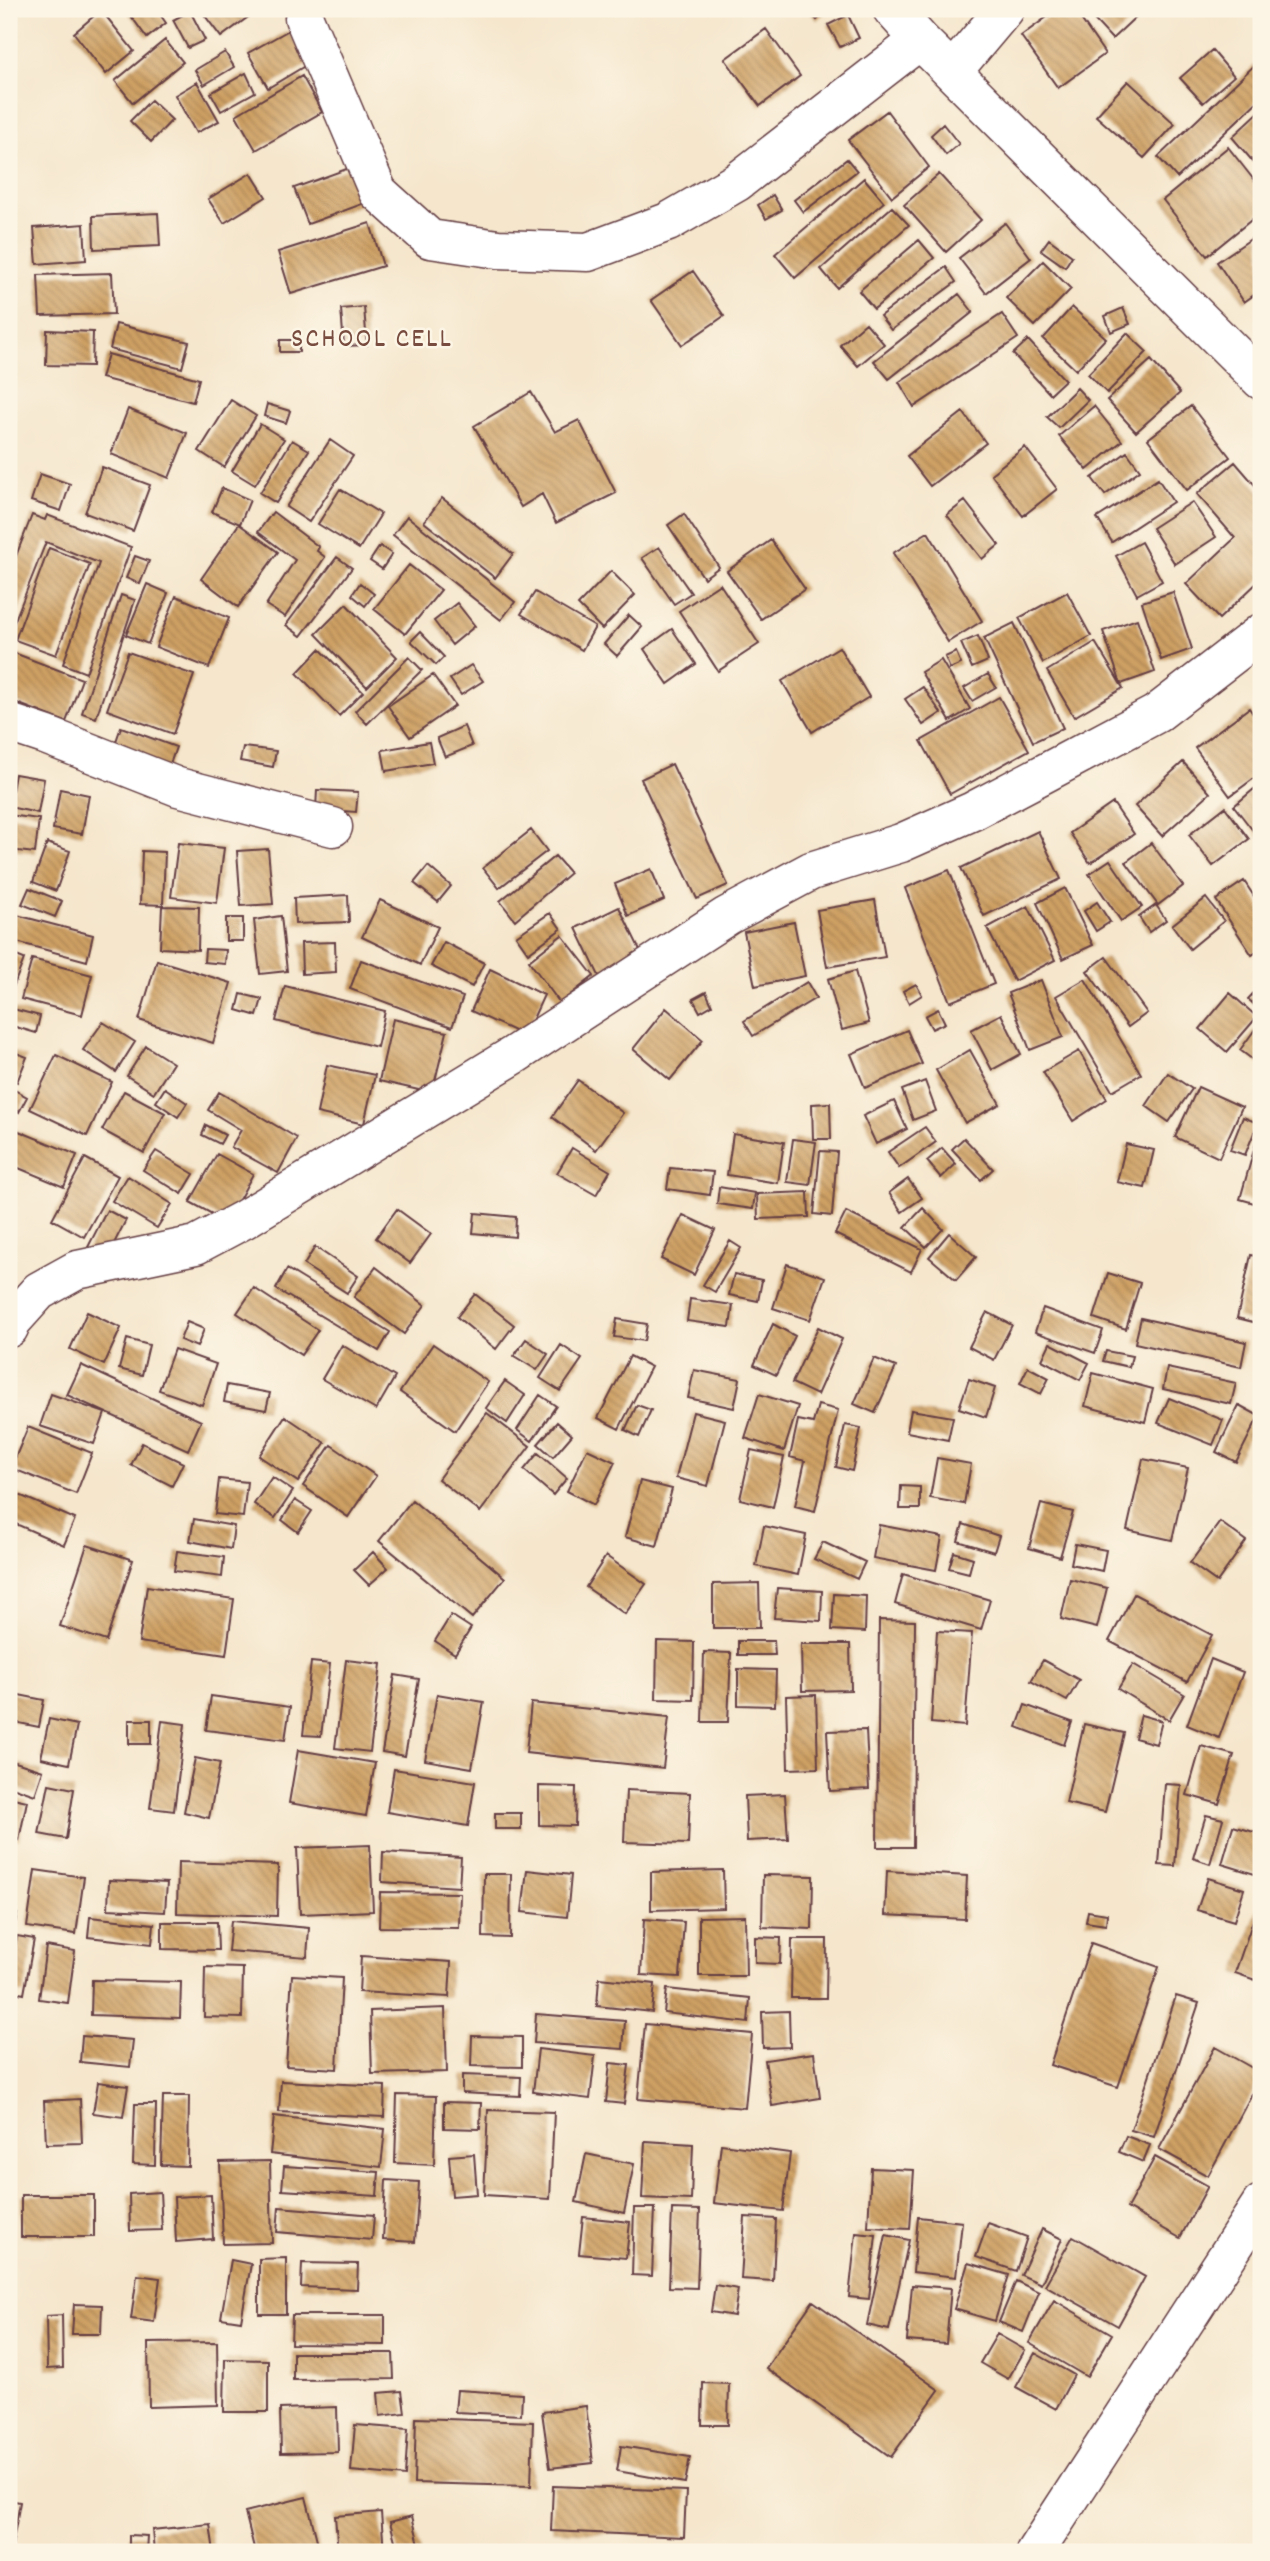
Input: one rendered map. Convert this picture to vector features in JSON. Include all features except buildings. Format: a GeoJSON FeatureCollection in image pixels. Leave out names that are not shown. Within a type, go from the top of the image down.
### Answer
{"type":"FeatureCollection","features":[{"type":"Feature","properties":{"kind":"street"},"geometry":{"type":"LineString","coordinates":[[892,9],[1261,380]]}},
{"type":"Feature","properties":{"kind":"street"},"geometry":{"type":"LineString","coordinates":[[952,72],[1005,9]]}},
{"type":"Feature","properties":{"kind":"street"},"geometry":{"type":"LineString","coordinates":[[304,18],[378,192],[430,239],[498,249],[588,252],[668,222],[737,182],[920,40]]}},
{"type":"Feature","properties":{"kind":"street"},"geometry":{"type":"LineString","coordinates":[[9,1328],[39,1291],[77,1270],[196,1245],[243,1220],[514,1055],[727,916],[811,871],[901,843],[972,811],[1156,714],[1261,633]]}},
{"type":"Feature","properties":{"kind":"street"},"geometry":{"type":"LineString","coordinates":[[9,723],[178,787],[333,827]]}},
{"type":"Feature","properties":{"kind":"street"},"geometry":{"type":"LineString","coordinates":[[1035,2552],[1261,2204]]}},
{"type":"Feature","properties":{"kind":"district","name":"SCHOOL CELL"},"geometry":{"type":"Point","coordinates":[372,336]}}]}
